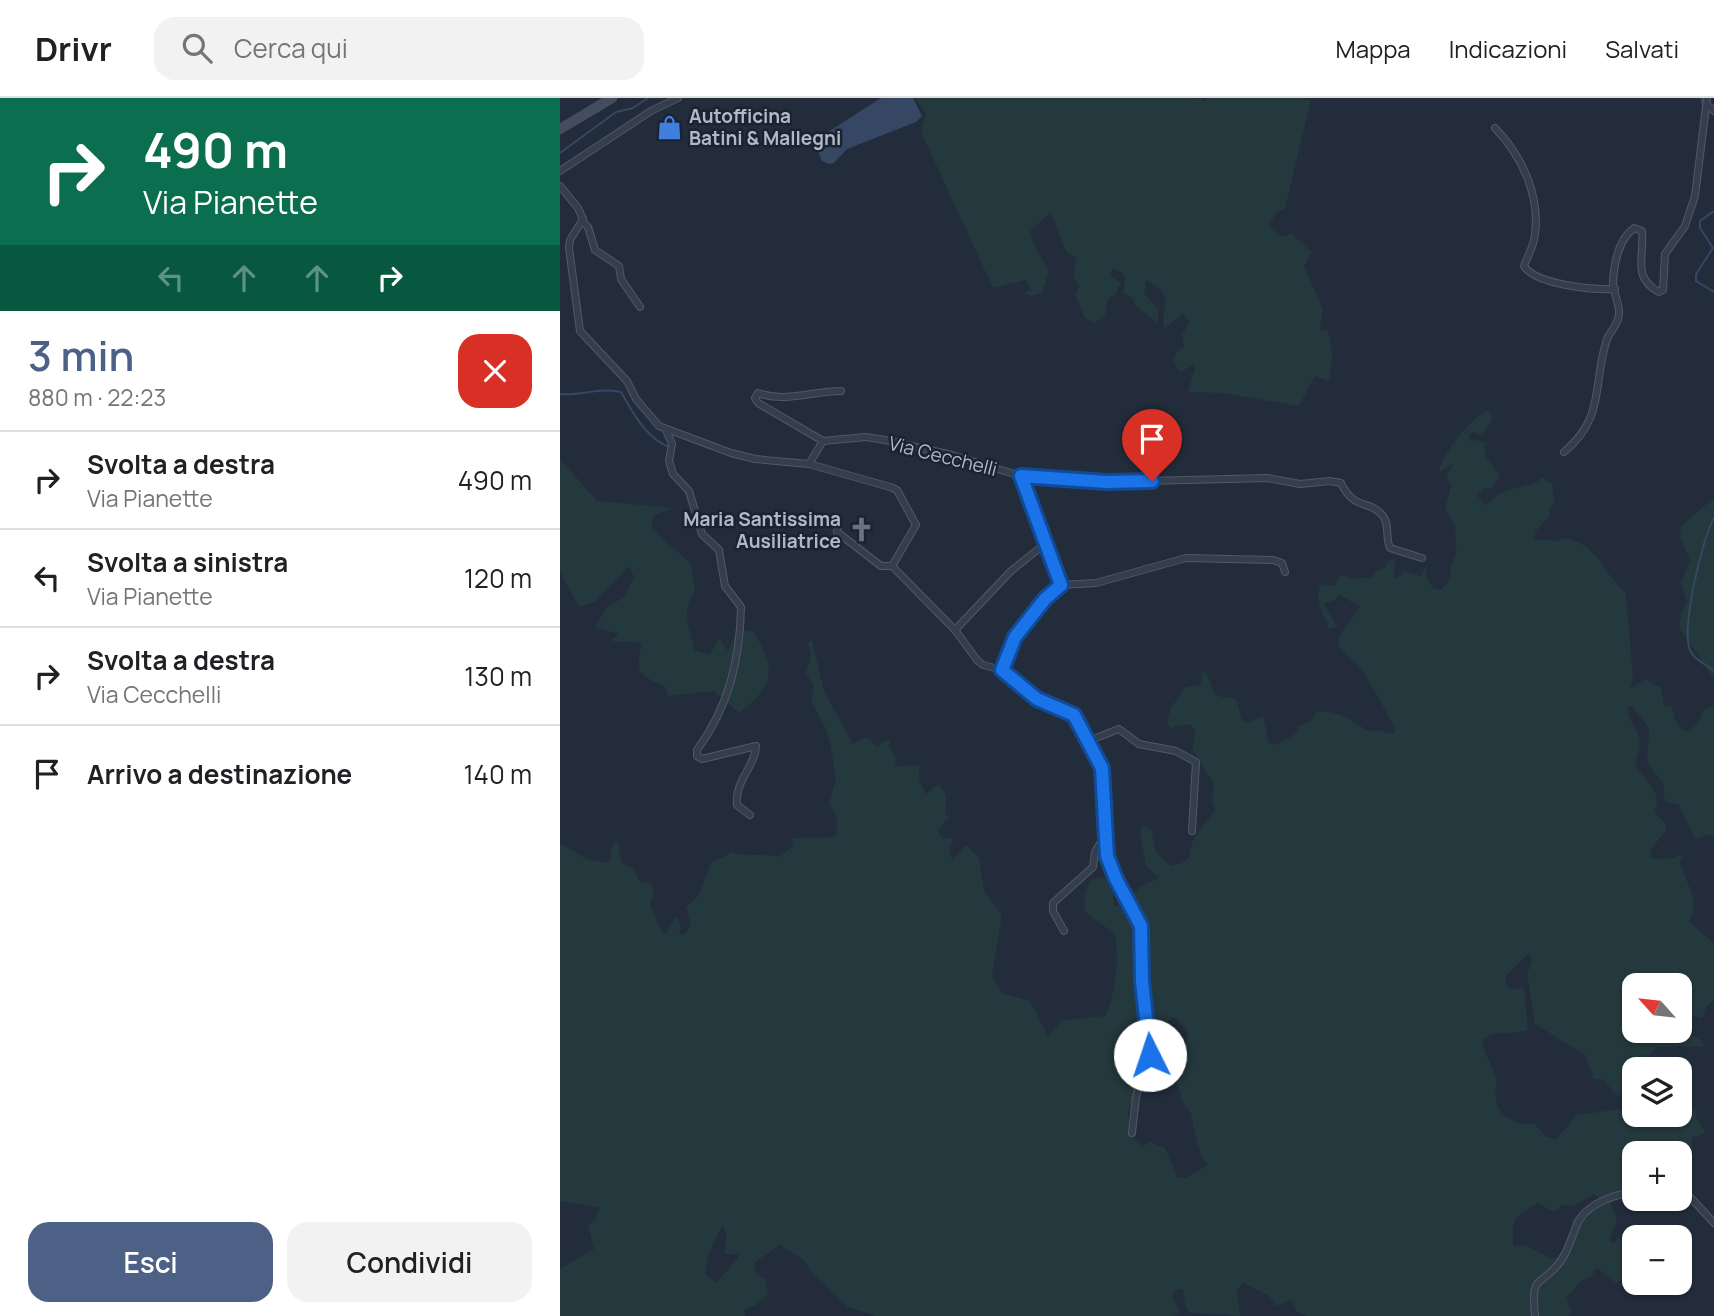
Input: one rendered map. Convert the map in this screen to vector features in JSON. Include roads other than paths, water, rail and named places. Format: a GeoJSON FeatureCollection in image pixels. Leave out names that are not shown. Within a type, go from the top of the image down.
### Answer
{"type":"FeatureCollection","features":[{"type":"Feature","properties":{"kind":"main road"},"geometry":{"type":"LineString","coordinates":[[561,125],[612,98]]}},
{"type":"Feature","properties":{"kind":"street"},"geometry":{"type":"LineString","coordinates":[[560,171],[651,111],[678,98]]}},
{"type":"Feature","properties":{"kind":"street"},"geometry":{"type":"LineString","coordinates":[[1706,104],[1714,111]]}},
{"type":"Feature","properties":{"kind":"street"},"geometry":{"type":"LineString","coordinates":[[1564,452],[1583,434],[1594,412],[1608,338],[1619,313],[1615,289],[1621,245],[1634,228],[1642,231],[1639,262],[1642,277],[1655,291],[1663,290],[1665,254],[1685,226],[1695,196],[1706,104]]}},
{"type":"Feature","properties":{"kind":"street"},"geometry":{"type":"LineString","coordinates":[[1495,128],[1509,142],[1530,183],[1536,214],[1535,236],[1524,266],[1527,271],[1553,282],[1584,289],[1615,289]]}},
{"type":"Feature","properties":{"kind":"street"},"geometry":{"type":"LineString","coordinates":[[560,186],[578,208],[588,227],[595,250],[619,266],[621,279],[640,307]]}},
{"type":"Feature","properties":{"kind":"street"},"geometry":{"type":"LineString","coordinates":[[583,222],[570,240],[569,248],[579,331],[620,372],[636,399],[659,426],[755,459],[809,464],[867,478],[897,491],[916,525],[892,566]]}},
{"type":"Feature","properties":{"kind":"street"},"geometry":{"type":"LineString","coordinates":[[809,464],[823,441],[758,403],[755,398],[758,393],[772,398],[787,398],[841,391]]}},
{"type":"Feature","properties":{"kind":"street"},"geometry":{"type":"LineString","coordinates":[[667,430],[672,444],[670,461],[673,474],[689,491],[702,534],[719,550],[724,586],[741,607],[739,650],[725,704],[697,750],[697,756],[702,759],[756,746],[756,752],[736,799],[737,805],[750,815]]}},
{"type":"Feature","properties":{"kind":"street","name":"Via Cecchelli"},"geometry":{"type":"LineString","coordinates":[[823,441],[866,438],[885,440],[952,455],[1021,476],[1107,482],[1267,478],[1300,484],[1330,481],[1341,483],[1353,501],[1375,509],[1383,516],[1390,548],[1422,558]]}},
{"type":"Feature","properties":{"kind":"street"},"geometry":{"type":"LineString","coordinates":[[1021,476],[1061,585]]}},
{"type":"Feature","properties":{"kind":"street"},"geometry":{"type":"LineString","coordinates":[[838,524],[837,532],[852,544],[881,566],[892,566],[955,629],[983,665],[1002,670],[1037,699],[1074,715],[1102,768],[1105,835],[1113,872],[1141,926],[1142,981],[1150,1047],[1136,1097],[1132,1133]]}},
{"type":"Feature","properties":{"kind":"street"},"geometry":{"type":"LineString","coordinates":[[955,629],[1011,570],[1041,548],[1044,542]]}},
{"type":"Feature","properties":{"kind":"street"},"geometry":{"type":"LineString","coordinates":[[1002,670],[1015,637],[1045,599],[1061,585],[1096,583],[1186,558],[1273,560],[1282,563],[1285,572]]}},
{"type":"Feature","properties":{"kind":"street"},"geometry":{"type":"LineString","coordinates":[[1088,741],[1119,729],[1139,744],[1176,751],[1196,762],[1192,831]]}},
{"type":"Feature","properties":{"kind":"street"},"geometry":{"type":"LineString","coordinates":[[1064,931],[1053,903],[1093,867],[1095,852],[1105,835]]}},
{"type":"Feature","properties":{"kind":"street"},"geometry":{"type":"LineString","coordinates":[[1535,1316],[1535,1283],[1558,1264],[1580,1219],[1600,1202],[1622,1196]]}},
{"type":"Feature","properties":{"kind":"street"},"geometry":{"type":"LineString","coordinates":[[1692,1198],[1714,1223]]}},
{"type":"Feature","properties":{"kind":"water"},"geometry":{"type":"Polygon","coordinates":[[[881,98],[913,98],[922,116],[916,122],[847,149],[834,163],[822,161],[815,145],[817,139],[881,98]]]}},
{"type":"Feature","properties":{"kind":"waterway"},"geometry":{"type":"LineString","coordinates":[[560,153],[616,112],[633,108],[648,98]]}},
{"type":"Feature","properties":{"kind":"waterway"},"geometry":{"type":"LineString","coordinates":[[1701,98],[1703,104]]}},
{"type":"Feature","properties":{"kind":"waterway"},"geometry":{"type":"LineString","coordinates":[[1714,211],[1700,221],[1700,228],[1713,248],[1696,274],[1696,281],[1714,292]]}},
{"type":"Feature","properties":{"kind":"waterway"},"geometry":{"type":"LineString","coordinates":[[560,394],[606,390],[621,392],[635,416],[653,438],[669,447]]}},
{"type":"Feature","properties":{"kind":"waterway"},"geometry":{"type":"LineString","coordinates":[[1714,518],[1694,584],[1688,623],[1690,650],[1697,659],[1714,671]]}},
{"type":"Feature","properties":{"kind":"place","name":"Autofficina Batini & Mallegni"},"geometry":{"type":"Point","coordinates":[669,127]}},
{"type":"Feature","properties":{"kind":"place","name":"Maria Santissima Ausiliatrice"},"geometry":{"type":"Point","coordinates":[861,530]}}]}
